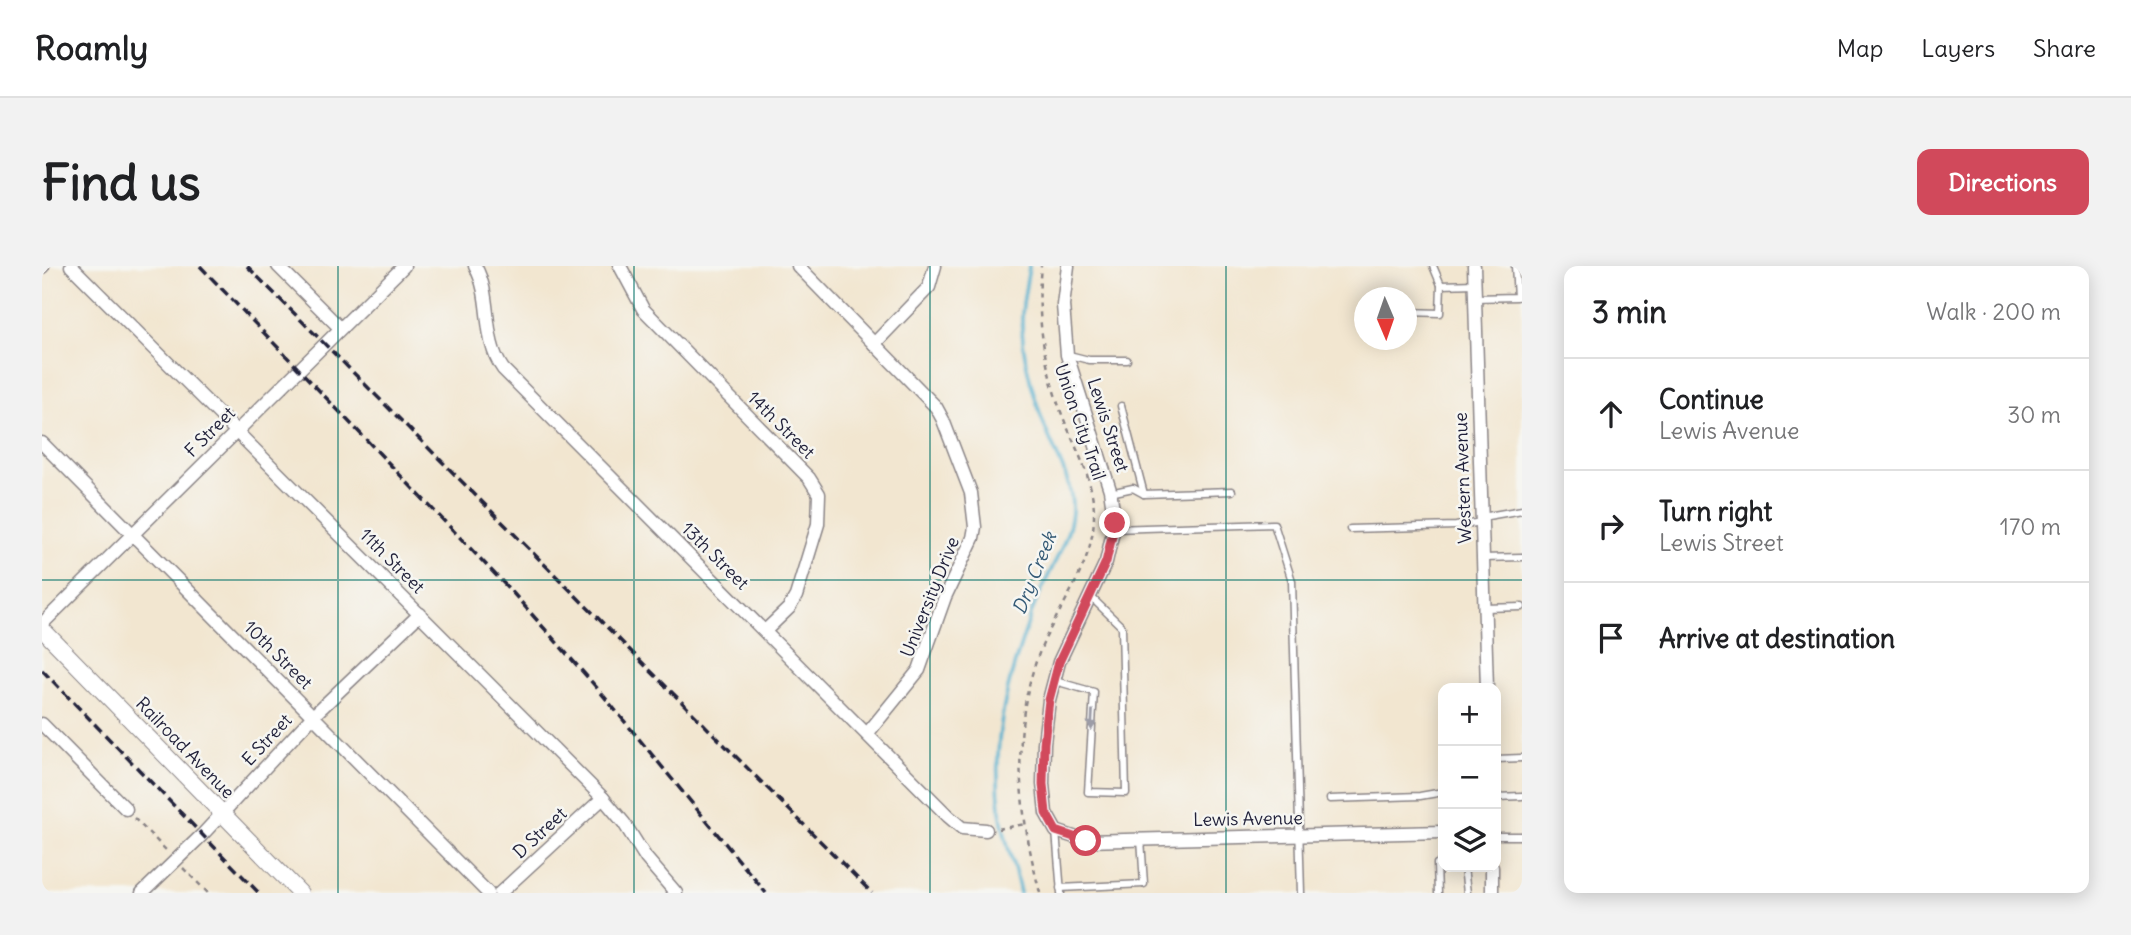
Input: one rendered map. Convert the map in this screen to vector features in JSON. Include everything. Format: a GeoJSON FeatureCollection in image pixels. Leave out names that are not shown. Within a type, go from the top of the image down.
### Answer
{"type":"FeatureCollection","features":[{"type":"Feature","properties":{"kind":"street","name":"11th Street"},"geometry":{"type":"LineString","coordinates":[[71,266],[603,798],[624,823],[646,858],[676,893]]}},
{"type":"Feature","properties":{"kind":"street"},"geometry":{"type":"LineString","coordinates":[[278,266],[340,328]]}},
{"type":"Feature","properties":{"kind":"street","name":"F Street"},"geometry":{"type":"LineString","coordinates":[[42,624],[404,266]]}},
{"type":"Feature","properties":{"kind":"street","name":"13th Street"},"geometry":{"type":"LineString","coordinates":[[475,266],[484,285],[492,347],[503,369],[962,828],[989,830]]}},
{"type":"Feature","properties":{"kind":"street","name":"14th Street"},"geometry":{"type":"LineString","coordinates":[[620,266],[643,309],[809,478],[820,494],[818,524],[796,596],[789,608],[765,631]]}},
{"type":"Feature","properties":{"kind":"street","name":"University Drive"},"geometry":{"type":"LineString","coordinates":[[798,266],[925,394],[943,420],[971,493],[975,527],[973,538],[945,597],[919,670],[867,734]]}},
{"type":"Feature","properties":{"kind":"street"},"geometry":{"type":"LineString","coordinates":[[874,344],[929,287],[935,266]]}},
{"type":"Feature","properties":{"kind":"street","name":"Lewis Street"},"geometry":{"type":"LineString","coordinates":[[1056,831],[1046,813],[1043,784],[1049,700],[1059,662],[1106,562],[1113,529],[1110,493],[1067,355],[1063,305],[1068,266]]}},
{"type":"Feature","properties":{"kind":"street","name":"Western Avenue"},"geometry":{"type":"LineString","coordinates":[[1474,266],[1486,683]]}},
{"type":"Feature","properties":{"kind":"street","name":"10th Street"},"geometry":{"type":"LineString","coordinates":[[42,443],[488,893]]}},
{"type":"Feature","properties":{"kind":"street","name":"E Street"},"geometry":{"type":"LineString","coordinates":[[142,893],[222,814],[314,715],[420,614]]}},
{"type":"Feature","properties":{"kind":"street","name":"Railroad Avenue"},"geometry":{"type":"LineString","coordinates":[[42,629],[300,893]]}},
{"type":"Feature","properties":{"kind":"street"},"geometry":{"type":"LineString","coordinates":[[42,724],[126,809]]}},
{"type":"Feature","properties":{"kind":"street","name":"D Street"},"geometry":{"type":"LineString","coordinates":[[500,893],[603,798]]}},
{"type":"Feature","properties":{"kind":"street","name":"Lewis Avenue"},"geometry":{"type":"LineString","coordinates":[[1056,831],[1086,841],[1438,832]]}},
{"type":"Feature","properties":{"kind":"street"},"geometry":{"type":"LineString","coordinates":[[1492,872],[1492,893]]}},
{"type":"Feature","properties":{"kind":"lane"},"geometry":{"type":"LineString","coordinates":[[1417,313],[1440,313],[1441,285],[1433,266]]}},
{"type":"Feature","properties":{"kind":"lane"},"geometry":{"type":"LineString","coordinates":[[1475,298],[1517,298],[1515,266]]}},
{"type":"Feature","properties":{"kind":"lane"},"geometry":{"type":"LineString","coordinates":[[1441,285],[1475,284]]}},
{"type":"Feature","properties":{"kind":"lane"},"geometry":{"type":"LineString","coordinates":[[1067,355],[1089,360],[1128,360]]}},
{"type":"Feature","properties":{"kind":"lane"},"geometry":{"type":"LineString","coordinates":[[1121,406],[1144,494]]}},
{"type":"Feature","properties":{"kind":"lane"},"geometry":{"type":"LineString","coordinates":[[1110,493],[1133,488],[1144,494],[1232,491]]}},
{"type":"Feature","properties":{"kind":"lane"},"geometry":{"type":"LineString","coordinates":[[1350,529],[1456,526],[1522,510]]}},
{"type":"Feature","properties":{"kind":"lane"},"geometry":{"type":"LineString","coordinates":[[1113,529],[1274,524],[1292,581],[1301,893]]}},
{"type":"Feature","properties":{"kind":"lane"},"geometry":{"type":"LineString","coordinates":[[1483,558],[1522,557]]}},
{"type":"Feature","properties":{"kind":"lane"},"geometry":{"type":"LineString","coordinates":[[1055,681],[1094,692],[1088,792],[1126,793],[1122,627],[1091,597]]}},
{"type":"Feature","properties":{"kind":"lane"},"geometry":{"type":"LineString","coordinates":[[1484,608],[1522,607]]}},
{"type":"Feature","properties":{"kind":"lane"},"geometry":{"type":"LineString","coordinates":[[1501,759],[1522,758]]}},
{"type":"Feature","properties":{"kind":"lane"},"geometry":{"type":"LineString","coordinates":[[1330,799],[1420,796],[1438,793]]}},
{"type":"Feature","properties":{"kind":"lane"},"geometry":{"type":"LineString","coordinates":[[1501,797],[1522,796]]}},
{"type":"Feature","properties":{"kind":"lane"},"geometry":{"type":"LineString","coordinates":[[1056,831],[1061,890],[1144,884],[1141,839]]}},
{"type":"Feature","properties":{"kind":"lane"},"geometry":{"type":"LineString","coordinates":[[1501,836],[1522,836]]}},
{"type":"Feature","properties":{"kind":"lane"},"geometry":{"type":"LineString","coordinates":[[1438,864],[1438,893]]}},
{"type":"Feature","properties":{"kind":"lane"},"geometry":{"type":"LineString","coordinates":[[1465,872],[1467,893]]}},
{"type":"Feature","properties":{"kind":"path","name":"Union City Trail"},"geometry":{"type":"LineString","coordinates":[[1040,893],[1025,824],[1020,786],[1020,743],[1032,679],[1046,638],[1078,579],[1093,527],[1091,491],[1054,393],[1044,351],[1040,312],[1041,266]]}},
{"type":"Feature","properties":{"kind":"path"},"geometry":{"type":"LineString","coordinates":[[989,830],[1025,824]]}},
{"type":"Feature","properties":{"kind":"waterway","name":"Dry Creek"},"geometry":{"type":"LineString","coordinates":[[1020,893],[1001,816],[998,788],[999,736],[1015,661],[1033,609],[1067,534],[1072,511],[1066,476],[1043,422],[1025,358],[1022,312],[1029,266]]}},
{"type":"Feature","properties":{"kind":"railway"},"geometry":{"type":"LineString","coordinates":[[200,266],[513,593],[597,688],[766,893]]}},
{"type":"Feature","properties":{"kind":"railway"},"geometry":{"type":"LineString","coordinates":[[247,266],[872,893]]}},
{"type":"Feature","properties":{"kind":"railway"},"geometry":{"type":"LineString","coordinates":[[42,670],[259,893]]}},
{"type":"Feature","properties":{"kind":"route"},"geometry":{"type":"LineString","coordinates":[[1086,841],[1056,831],[1046,813],[1043,784],[1044,743],[1049,700],[1059,662],[1106,562],[1115,523]]}}]}
